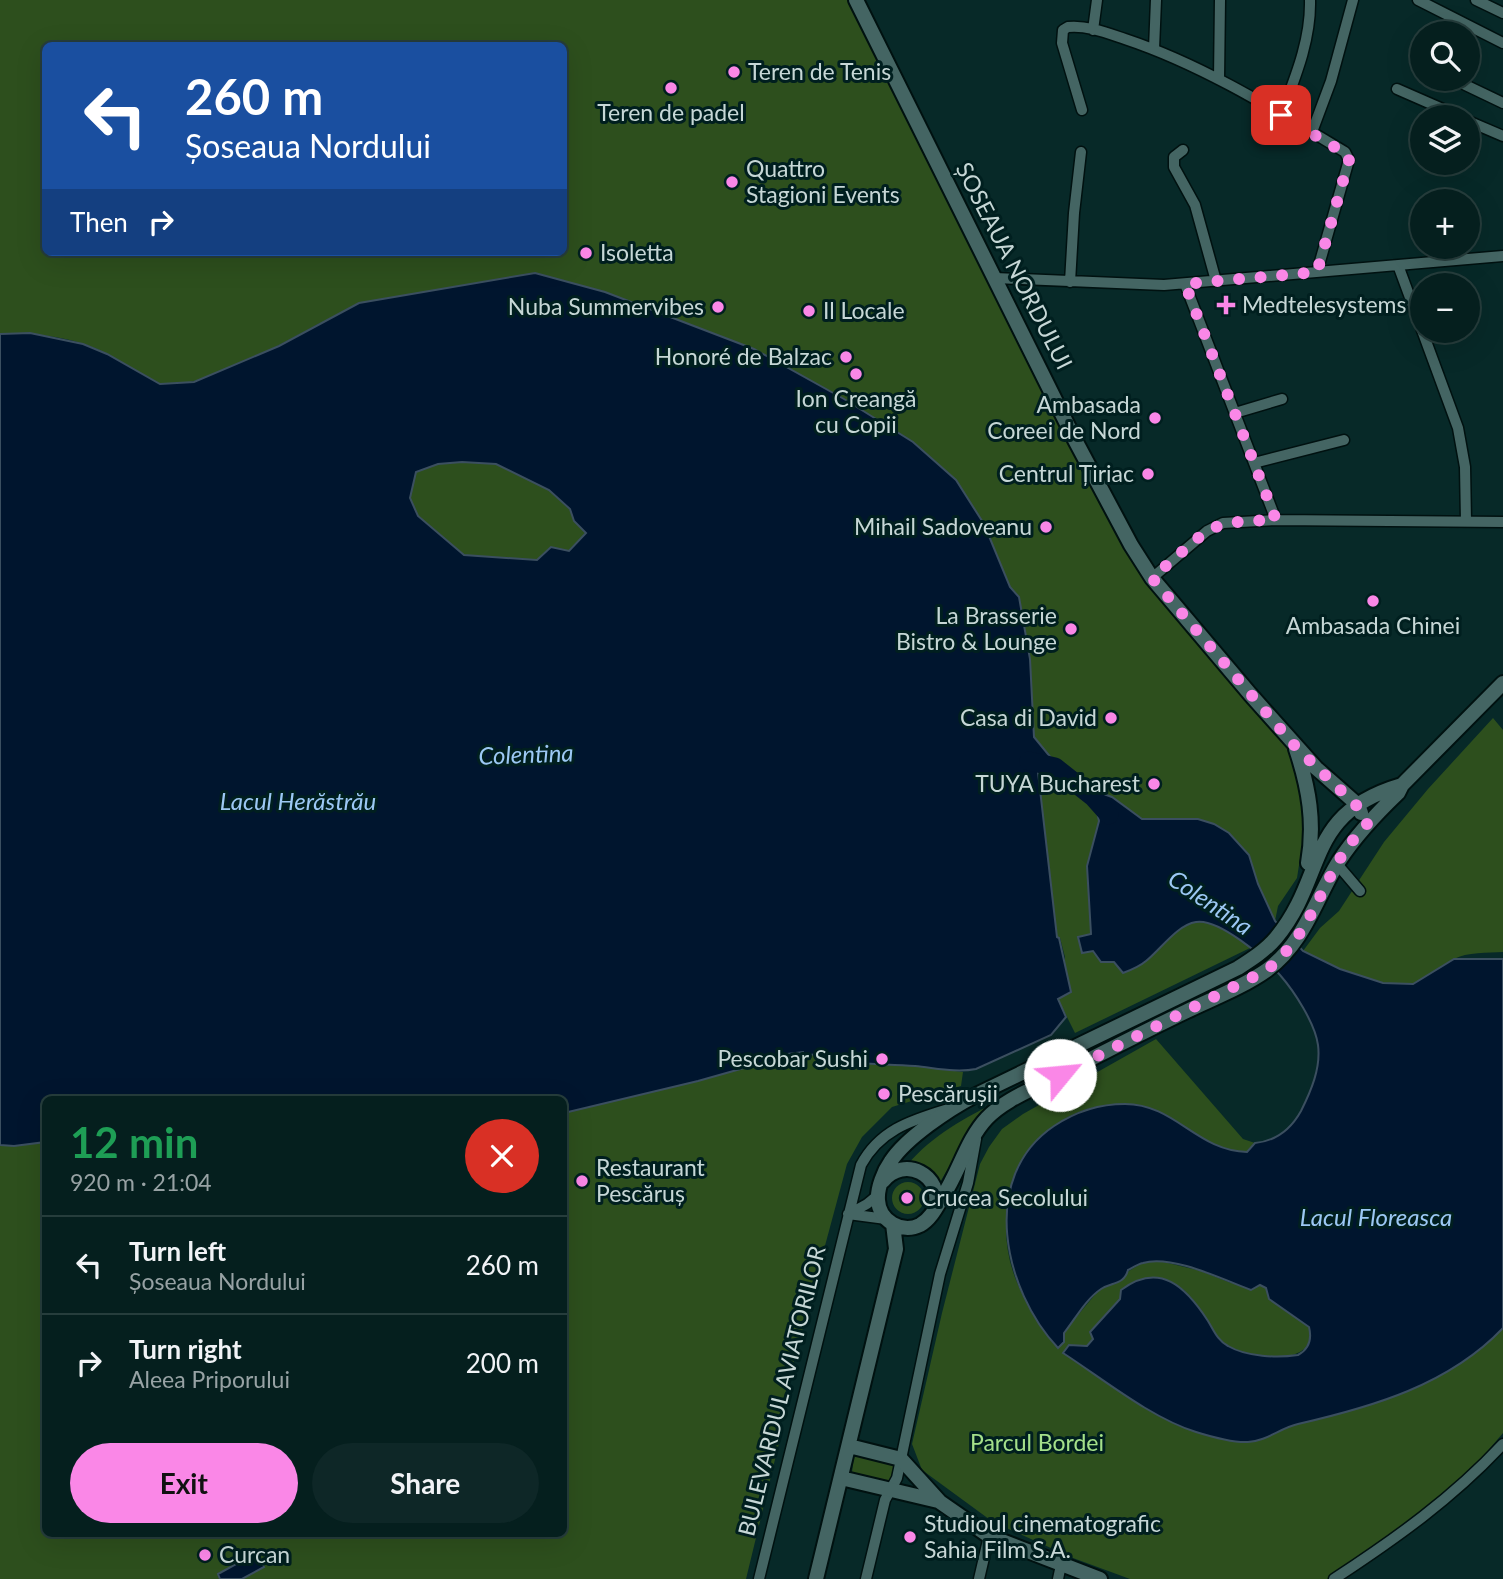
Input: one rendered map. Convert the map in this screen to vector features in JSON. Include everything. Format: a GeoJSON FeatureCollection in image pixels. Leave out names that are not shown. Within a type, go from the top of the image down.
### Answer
{"type":"FeatureCollection","features":[{"type":"Feature","properties":{"kind":"main road","name":"ȘOSEAUA NORDULUI"},"geometry":{"type":"LineString","coordinates":[[856,0],[1110,508],[1152,578],[1294,745],[1357,806],[1367,824]]}},
{"type":"Feature","properties":{"kind":"main road"},"geometry":{"type":"LineString","coordinates":[[816,1579],[896,1249],[912,1228],[920,1225],[934,1212],[978,1129],[996,1110],[1039,1085],[1247,981],[1278,961],[1302,933],[1337,864],[1367,824],[1503,683]]}},
{"type":"Feature","properties":{"kind":"main road","name":"ȘOSEAUA NORDULUI"},"geometry":{"type":"LineString","coordinates":[[1294,745],[1306,779],[1311,811],[1309,855],[1303,890]]}},
{"type":"Feature","properties":{"kind":"main road"},"geometry":{"type":"LineString","coordinates":[[896,1249],[889,1221],[879,1206],[879,1190],[884,1173],[898,1152],[955,1106],[1238,968],[1267,947],[1285,925],[1325,838],[1337,823],[1357,806],[1402,785]]}},
{"type":"Feature","properties":{"kind":"main road"},"geometry":{"type":"LineString","coordinates":[[879,1190],[888,1176],[898,1170],[909,1168],[921,1172],[930,1179],[936,1189],[934,1212]]}},
{"type":"Feature","properties":{"kind":"main road"},"geometry":{"type":"LineString","coordinates":[[889,1221],[912,1228]]}},
{"type":"Feature","properties":{"kind":"main road"},"geometry":{"type":"LineString","coordinates":[[849,1446],[901,1459],[940,1502],[989,1536],[1060,1572],[1100,1579]]}},
{"type":"Feature","properties":{"kind":"main road"},"geometry":{"type":"LineString","coordinates":[[843,1471],[892,1489],[940,1502]]}},
{"type":"Feature","properties":{"kind":"street"},"geometry":{"type":"LineString","coordinates":[[1093,30],[1097,0]]}},
{"type":"Feature","properties":{"kind":"street"},"geometry":{"type":"LineString","coordinates":[[1154,49],[1156,0]]}},
{"type":"Feature","properties":{"kind":"street"},"geometry":{"type":"LineString","coordinates":[[1219,79],[1220,0]]}},
{"type":"Feature","properties":{"kind":"street"},"geometry":{"type":"LineString","coordinates":[[1281,115],[1299,69],[1306,40],[1310,0]]}},
{"type":"Feature","properties":{"kind":"street"},"geometry":{"type":"LineString","coordinates":[[1312,132],[1331,81],[1353,0]]}},
{"type":"Feature","properties":{"kind":"street"},"geometry":{"type":"LineString","coordinates":[[1418,0],[1503,43]]}},
{"type":"Feature","properties":{"kind":"street"},"geometry":{"type":"LineString","coordinates":[[1476,0],[1503,13]]}},
{"type":"Feature","properties":{"kind":"street"},"geometry":{"type":"LineString","coordinates":[[1082,110],[1062,36],[1063,30],[1068,27],[1093,30],[1154,49],[1219,79],[1345,152],[1349,160],[1317,272]]}},
{"type":"Feature","properties":{"kind":"street"},"geometry":{"type":"LineString","coordinates":[[1397,89],[1434,105]]}},
{"type":"Feature","properties":{"kind":"street"},"geometry":{"type":"LineString","coordinates":[[1478,91],[1503,103]]}},
{"type":"Feature","properties":{"kind":"street"},"geometry":{"type":"LineString","coordinates":[[1480,126],[1503,136]]}},
{"type":"Feature","properties":{"kind":"street"},"geometry":{"type":"LineString","coordinates":[[1183,150],[1174,157],[1174,167],[1195,205],[1216,281]]}},
{"type":"Feature","properties":{"kind":"street"},"geometry":{"type":"LineString","coordinates":[[1070,282],[1081,152]]}},
{"type":"Feature","properties":{"kind":"street"},"geometry":{"type":"LineString","coordinates":[[995,278],[1185,284],[1503,256]]}},
{"type":"Feature","properties":{"kind":"street"},"geometry":{"type":"LineString","coordinates":[[1398,265],[1458,428],[1465,467],[1466,521]]}},
{"type":"Feature","properties":{"kind":"street"},"geometry":{"type":"LineString","coordinates":[[1185,284],[1276,520]]}},
{"type":"Feature","properties":{"kind":"street"},"geometry":{"type":"LineString","coordinates":[[1235,413],[1282,399]]}},
{"type":"Feature","properties":{"kind":"street"},"geometry":{"type":"LineString","coordinates":[[1254,463],[1344,440]]}},
{"type":"Feature","properties":{"kind":"street"},"geometry":{"type":"LineString","coordinates":[[1152,578],[1206,531],[1235,521],[1503,522]]}},
{"type":"Feature","properties":{"kind":"street"},"geometry":{"type":"LineString","coordinates":[[1337,864],[1360,891]]}},
{"type":"Feature","properties":{"kind":"street","name":"BULEVARDUL AVIATORILOR"},"geometry":{"type":"LineString","coordinates":[[759,1579],[861,1165],[876,1142],[905,1122],[955,1106]]}},
{"type":"Feature","properties":{"kind":"street"},"geometry":{"type":"LineString","coordinates":[[866,1579],[885,1500],[892,1489],[901,1459],[940,1274],[968,1183],[978,1129]]}},
{"type":"Feature","properties":{"kind":"street"},"geometry":{"type":"LineString","coordinates":[[848,1214],[867,1204],[879,1190]]}},
{"type":"Feature","properties":{"kind":"street"},"geometry":{"type":"LineString","coordinates":[[848,1214],[889,1221]]}},
{"type":"Feature","properties":{"kind":"street"},"geometry":{"type":"LineString","coordinates":[[1334,1579],[1389,1544],[1434,1509],[1503,1444]]}},
{"type":"Feature","properties":{"kind":"street"},"geometry":{"type":"LineString","coordinates":[[979,1579],[989,1536]]}},
{"type":"Feature","properties":{"kind":"green space"},"geometry":{"type":"Polygon","coordinates":[[[0,0],[850,0],[1101,507],[1151,587],[1287,747],[1297,767],[1306,820],[1297,878],[1278,906],[1275,921],[1250,948],[1075,1033],[1058,999],[1065,957],[1060,938],[1057,938],[1038,772],[1042,767],[1056,764],[1034,737],[1030,659],[1019,597],[1010,587],[984,524],[956,480],[913,442],[320,323],[219,373],[178,384],[156,382],[84,344],[28,334],[0,334],[0,0]]]}},
{"type":"Feature","properties":{"kind":"green space"},"geometry":{"type":"Polygon","coordinates":[[[438,464],[496,464],[549,490],[570,510],[574,521],[586,532],[569,551],[538,560],[464,555],[418,516],[410,498],[416,472],[438,464]]]}},
{"type":"Feature","properties":{"kind":"green space"},"geometry":{"type":"Polygon","coordinates":[[[1493,718],[1503,730],[1503,952],[1465,955],[1449,962],[1423,980],[1398,985],[1355,976],[1303,951],[1320,928],[1339,911],[1384,842],[1493,718]]]}},
{"type":"Feature","properties":{"kind":"green space","name":"Parcul Bordei"},"geometry":{"type":"Polygon","coordinates":[[[1156,1039],[1243,1139],[1255,1143],[1247,1152],[1229,1150],[1200,1137],[1159,1112],[1126,1104],[1090,1108],[1060,1122],[1036,1142],[1019,1169],[1009,1199],[1006,1232],[1011,1265],[1024,1297],[1037,1312],[1063,1333],[1098,1291],[1143,1262],[1164,1262],[1201,1271],[1231,1283],[1260,1285],[1266,1288],[1283,1309],[1309,1326],[1310,1340],[1304,1349],[1281,1357],[1238,1350],[1228,1346],[1217,1336],[1184,1290],[1137,1280],[1121,1290],[1120,1299],[1087,1346],[1069,1345],[1099,1377],[1170,1420],[1198,1432],[1227,1440],[1251,1442],[1291,1426],[1353,1410],[1408,1391],[1458,1364],[1482,1348],[1503,1328],[1503,1433],[1467,1475],[1423,1515],[1328,1579],[1130,1579],[1073,1558],[993,1522],[922,1470],[912,1444],[980,1164],[989,1147],[1002,1129],[1023,1114],[1156,1039]]]}},
{"type":"Feature","properties":{"kind":"green space"},"geometry":{"type":"Polygon","coordinates":[[[803,1052],[963,1072],[961,1086],[892,1107],[862,1137],[847,1164],[777,1424],[779,1443],[746,1579],[0,1579],[0,1145],[42,1142],[42,1537],[567,1537],[567,1112],[774,1063],[774,1060],[803,1052]]]}},
{"type":"Feature","properties":{"kind":"green space"},"geometry":{"type":"Polygon","coordinates":[[[998,1101],[972,1127],[939,1184],[908,1164],[939,1136],[998,1101]]]}},
{"type":"Feature","properties":{"kind":"green space"},"geometry":{"type":"Polygon","coordinates":[[[908,1182],[920,1186],[924,1198],[920,1210],[908,1214],[896,1210],[892,1198],[896,1186],[908,1182]]]}},
{"type":"Feature","properties":{"kind":"green space"},"geometry":{"type":"Polygon","coordinates":[[[854,1457],[893,1464],[890,1480],[852,1472],[854,1457]]]}},
{"type":"Feature","properties":{"kind":"water","name":"Lacul Herăstrău"},"geometry":{"type":"Polygon","coordinates":[[[535,273],[605,292],[754,349],[844,399],[913,442],[956,480],[984,524],[1010,587],[1019,597],[1030,659],[1034,737],[1056,764],[1053,770],[1042,767],[1038,772],[1057,937],[1071,992],[1058,999],[1066,1017],[1051,1035],[976,1069],[968,1070],[825,1060],[824,1053],[804,1056],[803,1052],[788,1054],[788,1058],[774,1062],[567,1112],[567,1096],[42,1096],[42,1142],[0,1145],[0,334],[30,333],[83,344],[107,354],[160,384],[194,382],[279,346],[359,303],[535,273]],[[462,462],[438,464],[416,472],[410,498],[418,516],[464,555],[537,560],[551,547],[569,551],[586,533],[574,521],[570,509],[549,490],[496,464],[462,462]]]}},
{"type":"Feature","properties":{"kind":"water","name":"Lacul Floreasca"},"geometry":{"type":"Polygon","coordinates":[[[1098,792],[1112,797],[1142,819],[1198,819],[1229,833],[1249,855],[1258,884],[1275,921],[1303,951],[1340,969],[1383,983],[1413,984],[1454,959],[1503,959],[1503,1328],[1459,1365],[1408,1391],[1381,1401],[1291,1426],[1261,1439],[1235,1442],[1179,1426],[1128,1397],[1063,1353],[1069,1345],[1087,1346],[1093,1339],[1090,1332],[1120,1299],[1121,1290],[1148,1278],[1160,1278],[1171,1282],[1191,1298],[1219,1339],[1228,1346],[1262,1356],[1298,1355],[1309,1343],[1309,1327],[1269,1299],[1266,1288],[1260,1285],[1251,1290],[1182,1265],[1155,1261],[1128,1270],[1121,1281],[1101,1289],[1090,1298],[1064,1333],[1064,1342],[1058,1348],[1039,1324],[1024,1296],[1013,1266],[1007,1235],[1008,1204],[1015,1174],[1030,1148],[1054,1126],[1070,1117],[1097,1107],[1125,1104],[1158,1111],[1214,1144],[1229,1150],[1247,1152],[1255,1143],[1276,1137],[1293,1123],[1308,1095],[1319,1054],[1313,1027],[1280,975],[1253,950],[1217,926],[1206,922],[1189,924],[1176,932],[1143,963],[1123,973],[1114,962],[1101,962],[1093,951],[1082,953],[1078,937],[1091,934],[1087,866],[1099,821],[1096,808],[1090,801],[1098,792]]]}},
{"type":"Feature","properties":{"kind":"water"},"geometry":{"type":"Polygon","coordinates":[[[256,1553],[264,1567],[242,1579],[220,1579],[218,1574],[256,1553]]]}},
{"type":"Feature","properties":{"kind":"waterway"},"geometry":{"type":"LineString","coordinates":[[1029,761],[1055,767],[1093,797],[1109,815]]}},
{"type":"Feature","properties":{"kind":"place","name":"Teren de Tenis"},"geometry":{"type":"Point","coordinates":[734,72]}},
{"type":"Feature","properties":{"kind":"place","name":"Teren de padel"},"geometry":{"type":"Point","coordinates":[671,88]}},
{"type":"Feature","properties":{"kind":"place","name":"Quattro Stagioni Events"},"geometry":{"type":"Point","coordinates":[732,182]}},
{"type":"Feature","properties":{"kind":"place","name":"Isoletta"},"geometry":{"type":"Point","coordinates":[586,253]}},
{"type":"Feature","properties":{"kind":"place","name":"Medtelesystems"},"geometry":{"type":"Point","coordinates":[1226,305]}},
{"type":"Feature","properties":{"kind":"place","name":"Nuba Summervibes"},"geometry":{"type":"Point","coordinates":[718,307]}},
{"type":"Feature","properties":{"kind":"place","name":"Il Locale"},"geometry":{"type":"Point","coordinates":[809,311]}},
{"type":"Feature","properties":{"kind":"place","name":"Honoré de Balzac"},"geometry":{"type":"Point","coordinates":[846,357]}},
{"type":"Feature","properties":{"kind":"place","name":"Ion Creangă cu Copii"},"geometry":{"type":"Point","coordinates":[856,374]}},
{"type":"Feature","properties":{"kind":"place","name":"Ambasada Coreei de Nord"},"geometry":{"type":"Point","coordinates":[1155,418]}},
{"type":"Feature","properties":{"kind":"place","name":"Centrul Țiriac"},"geometry":{"type":"Point","coordinates":[1148,474]}},
{"type":"Feature","properties":{"kind":"place","name":"Mihail Sadoveanu"},"geometry":{"type":"Point","coordinates":[1046,527]}},
{"type":"Feature","properties":{"kind":"place","name":"Ambasada Chinei"},"geometry":{"type":"Point","coordinates":[1373,601]}},
{"type":"Feature","properties":{"kind":"place","name":"La Brasserie Bistro & Lounge"},"geometry":{"type":"Point","coordinates":[1071,629]}},
{"type":"Feature","properties":{"kind":"place","name":"Casa di David"},"geometry":{"type":"Point","coordinates":[1111,718]}},
{"type":"Feature","properties":{"kind":"place","name":"TUYA Bucharest"},"geometry":{"type":"Point","coordinates":[1154,784]}},
{"type":"Feature","properties":{"kind":"place","name":"Pescobar Sushi"},"geometry":{"type":"Point","coordinates":[882,1059]}},
{"type":"Feature","properties":{"kind":"place","name":"Pescărușii"},"geometry":{"type":"Point","coordinates":[884,1094]}},
{"type":"Feature","properties":{"kind":"place","name":"Restaurant Pescăruș"},"geometry":{"type":"Point","coordinates":[582,1181]}},
{"type":"Feature","properties":{"kind":"place","name":"Crucea Secolului"},"geometry":{"type":"Point","coordinates":[907,1198]}},
{"type":"Feature","properties":{"kind":"place","name":"Studioul cinematografic Sahia Film S.A."},"geometry":{"type":"Point","coordinates":[910,1537]}},
{"type":"Feature","properties":{"kind":"place","name":"Curcan"},"geometry":{"type":"Point","coordinates":[205,1555]}},
{"type":"Feature","properties":{"kind":"route"},"geometry":{"type":"LineString","coordinates":[[1060,1075],[1267,970],[1286,953],[1302,933],[1337,864],[1367,824],[1357,806],[1294,745],[1152,578],[1214,527],[1235,521],[1276,520],[1185,284],[1317,272],[1349,160],[1348,155],[1281,115]]}},
{"type":"Feature","properties":{"kind":"water label","name":"Colentina"},"geometry":{"type":"Point","coordinates":[526,755]}},
{"type":"Feature","properties":{"kind":"water label","name":"Colentina"},"geometry":{"type":"Point","coordinates":[1210,903]}}]}
